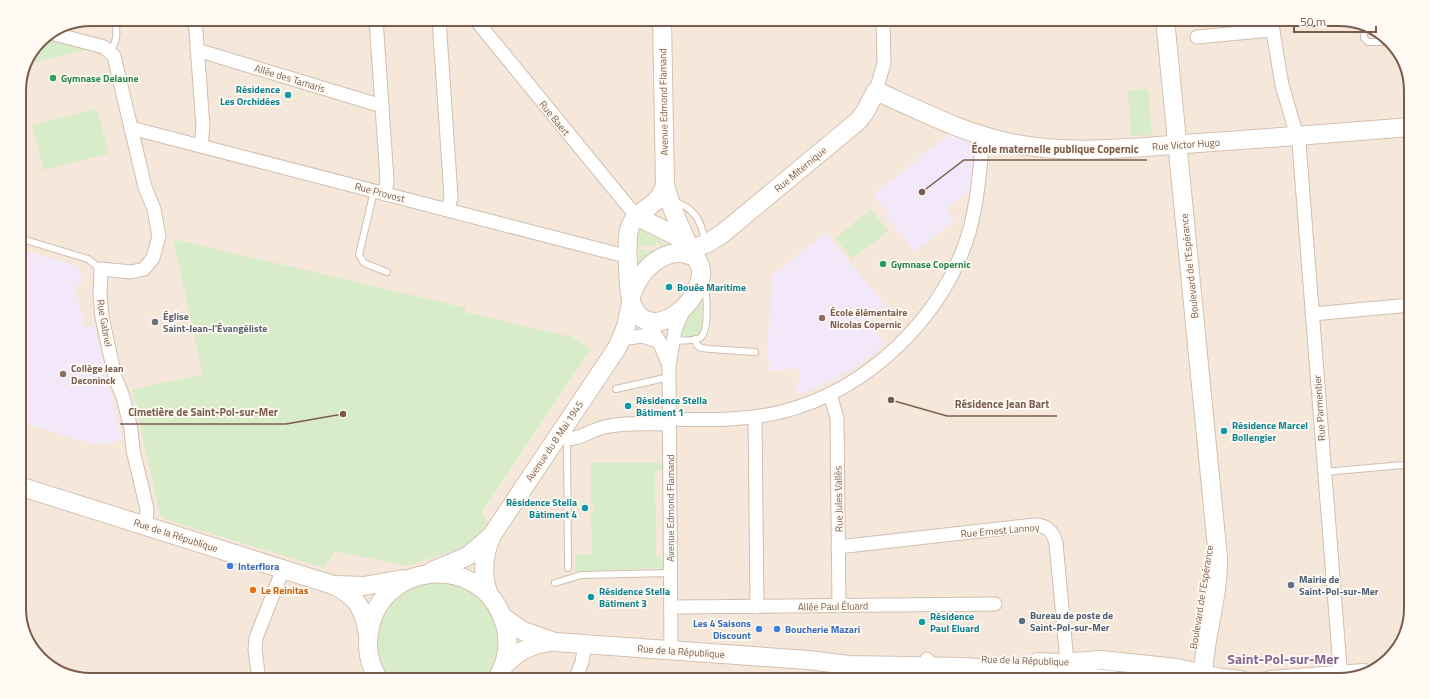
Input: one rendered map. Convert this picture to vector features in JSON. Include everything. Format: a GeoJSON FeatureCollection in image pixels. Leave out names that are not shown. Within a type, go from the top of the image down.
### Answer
{"type":"FeatureCollection","features":[{"type":"Feature","properties":{"kind":"street"},"geometry":{"type":"LineString","coordinates":[[195,26],[203,126],[201,146]]}},
{"type":"Feature","properties":{"kind":"street"},"geometry":{"type":"LineString","coordinates":[[376,26],[387,180],[380,192]]}},
{"type":"Feature","properties":{"kind":"street"},"geometry":{"type":"LineString","coordinates":[[439,26],[451,194],[448,210]]}},
{"type":"Feature","properties":{"kind":"street","name":"Rue Baert"},"geometry":{"type":"LineString","coordinates":[[481,26],[636,216]]}},
{"type":"Feature","properties":{"kind":"street","name":"Avenue Edmond Flamand"},"geometry":{"type":"LineString","coordinates":[[662,26],[665,194]]}},
{"type":"Feature","properties":{"kind":"street"},"geometry":{"type":"LineString","coordinates":[[876,91],[884,63],[884,26]]}},
{"type":"Feature","properties":{"kind":"street","name":"Boulevard de l'Espérance"},"geometry":{"type":"LineString","coordinates":[[1166,26],[1213,514],[1206,572],[1192,650],[1195,673]]}},
{"type":"Feature","properties":{"kind":"street"},"geometry":{"type":"LineString","coordinates":[[1197,37],[1260,26]]}},
{"type":"Feature","properties":{"kind":"street","name":"Rue Parmentier"},"geometry":{"type":"LineString","coordinates":[[1272,26],[1282,85],[1299,150],[1324,472],[1336,673]]}},
{"type":"Feature","properties":{"kind":"street"},"geometry":{"type":"LineString","coordinates":[[58,35],[99,46],[110,51],[116,63],[147,193],[154,209],[159,232],[158,244],[152,261],[147,267],[140,271],[101,269]]}},
{"type":"Feature","properties":{"kind":"street","name":"Allée des Tamaris"},"geometry":{"type":"LineString","coordinates":[[197,50],[382,106]]}},
{"type":"Feature","properties":{"kind":"street","name":"Rue Victor Hugo"},"geometry":{"type":"LineString","coordinates":[[876,91],[961,129],[1020,145],[1061,150],[1090,151],[1404,128]]}},
{"type":"Feature","properties":{"kind":"street","name":"Rue Miternique"},"geometry":{"type":"LineString","coordinates":[[698,255],[858,121],[865,112],[876,91]]}},
{"type":"Feature","properties":{"kind":"street","name":"Rue Provost"},"geometry":{"type":"LineString","coordinates":[[131,128],[629,257]]}},
{"type":"Feature","properties":{"kind":"street"},"geometry":{"type":"LineString","coordinates":[[562,437],[612,426],[755,417],[798,407],[830,394],[861,376],[887,356],[915,327],[943,288],[960,255],[970,226],[979,186],[984,136]]}},
{"type":"Feature","properties":{"kind":"street"},"geometry":{"type":"LineString","coordinates":[[622,343],[641,313],[629,257],[628,231],[636,216],[665,194],[698,255],[696,292],[685,307],[671,318],[641,313]]}},
{"type":"Feature","properties":{"kind":"street"},"geometry":{"type":"LineString","coordinates":[[636,216],[698,255]]}},
{"type":"Feature","properties":{"kind":"street"},"geometry":{"type":"LineString","coordinates":[[666,341],[641,313],[635,287],[650,267],[662,257],[698,255]]}},
{"type":"Feature","properties":{"kind":"street","name":"Rue Gabriel"},"geometry":{"type":"LineString","coordinates":[[101,269],[100,295],[102,317],[115,377],[123,397],[131,429],[133,450],[147,509],[146,525]]}},
{"type":"Feature","properties":{"kind":"street"},"geometry":{"type":"LineString","coordinates":[[1312,314],[1404,306]]}},
{"type":"Feature","properties":{"kind":"street","name":"Avenue Edmond Flamand"},"geometry":{"type":"LineString","coordinates":[[672,650],[670,422],[669,372],[666,341],[685,307]]}},
{"type":"Feature","properties":{"kind":"street"},"geometry":{"type":"LineString","coordinates":[[622,343],[626,327],[641,313]]}},
{"type":"Feature","properties":{"kind":"street"},"geometry":{"type":"LineString","coordinates":[[622,343],[642,336],[666,341]]}},
{"type":"Feature","properties":{"kind":"street","name":"Avenue du 8 Mai 1945"},"geometry":{"type":"LineString","coordinates":[[488,594],[484,582],[483,566],[487,547],[492,535],[562,437],[622,343]]}},
{"type":"Feature","properties":{"kind":"street","name":"Rue Jules Vallès"},"geometry":{"type":"LineString","coordinates":[[830,394],[837,418],[839,606]]}},
{"type":"Feature","properties":{"kind":"street"},"geometry":{"type":"LineString","coordinates":[[755,417],[757,607]]}},
{"type":"Feature","properties":{"kind":"street","name":"Rue de la République"},"geometry":{"type":"LineString","coordinates":[[26,488],[146,525],[333,585],[347,591],[358,603],[364,618],[373,668],[376,673]]}},
{"type":"Feature","properties":{"kind":"street","name":"Rue Ernest Lannoy"},"geometry":{"type":"LineString","coordinates":[[838,547],[1034,525],[1046,527],[1052,532],[1056,543],[1067,662]]}},
{"type":"Feature","properties":{"kind":"street","name":"Avenue du 8 Mai 1945"},"geometry":{"type":"LineString","coordinates":[[418,576],[468,556],[492,535]]}},
{"type":"Feature","properties":{"kind":"street"},"geometry":{"type":"LineString","coordinates":[[258,673],[255,650],[256,638],[283,569]]}},
{"type":"Feature","properties":{"kind":"street"},"geometry":{"type":"LineString","coordinates":[[364,673],[373,616],[383,599],[397,585],[418,576],[441,573],[458,576],[476,584],[488,594],[503,617],[508,642],[500,673]]}},
{"type":"Feature","properties":{"kind":"street","name":"Rue de la République"},"geometry":{"type":"LineString","coordinates":[[333,585],[364,586],[418,576]]}},
{"type":"Feature","properties":{"kind":"street","name":"Allée Paul Éluard"},"geometry":{"type":"LineString","coordinates":[[671,608],[995,604]]}},
{"type":"Feature","properties":{"kind":"street","name":"Rue de la République"},"geometry":{"type":"LineString","coordinates":[[503,617],[528,634],[555,642]]}},
{"type":"Feature","properties":{"kind":"street","name":"Rue de la République"},"geometry":{"type":"LineString","coordinates":[[500,673],[513,656],[525,648],[537,644],[555,642],[808,660],[850,665],[927,668],[986,668],[1039,673]]}},
{"type":"Feature","properties":{"kind":"street"},"geometry":{"type":"LineString","coordinates":[[577,673],[582,662],[585,644]]}},
{"type":"Feature","properties":{"kind":"street","name":"Rue de la République"},"geometry":{"type":"LineString","coordinates":[[927,668],[1003,659],[1067,662],[1101,660],[1173,673]]}},
{"type":"Feature","properties":{"kind":"lane"},"geometry":{"type":"LineString","coordinates":[[110,51],[114,46],[116,26]]}},
{"type":"Feature","properties":{"kind":"lane"},"geometry":{"type":"LineString","coordinates":[[1364,31],[1364,38],[1366,41],[1372,43],[1382,42]]}},
{"type":"Feature","properties":{"kind":"lane"},"geometry":{"type":"LineString","coordinates":[[380,192],[359,255],[364,263],[387,272]]}},
{"type":"Feature","properties":{"kind":"lane"},"geometry":{"type":"LineString","coordinates":[[26,240],[88,259],[101,269]]}},
{"type":"Feature","properties":{"kind":"lane"},"geometry":{"type":"LineString","coordinates":[[666,341],[695,339],[703,336],[706,328],[706,294],[698,255]]}},
{"type":"Feature","properties":{"kind":"lane"},"geometry":{"type":"LineString","coordinates":[[695,339],[697,345],[704,349],[755,352]]}},
{"type":"Feature","properties":{"kind":"lane"},"geometry":{"type":"LineString","coordinates":[[616,389],[669,372]]}},
{"type":"Feature","properties":{"kind":"lane"},"geometry":{"type":"LineString","coordinates":[[562,437],[568,568]]}},
{"type":"Feature","properties":{"kind":"lane"},"geometry":{"type":"LineString","coordinates":[[1324,472],[1403,465]]}},
{"type":"Feature","properties":{"kind":"lane"},"geometry":{"type":"LineString","coordinates":[[555,583],[581,575],[671,573]]}},
{"type":"Feature","properties":{"kind":"lane"},"geometry":{"type":"LineString","coordinates":[[986,668],[1022,666],[1092,668]]}},
{"type":"Feature","properties":{"kind":"shaded area"},"geometry":{"type":"Polygon","coordinates":[[[1339,26],[1356,28],[1368,33],[1382,42],[1393,55],[1401,70],[1404,86],[1404,608],[1402,625],[1397,637],[1388,651],[1375,662],[1356,671],[1339,673],[91,673],[74,671],[62,666],[48,657],[37,644],[29,629],[26,613],[26,86],[28,74],[39,51],[58,35],[78,27],[1339,26]]]}},
{"type":"Feature","properties":{"kind":"shaded area"},"geometry":{"type":"Polygon","coordinates":[[[949,134],[966,141],[971,145],[974,152],[974,169],[970,189],[946,209],[955,220],[915,252],[885,215],[888,213],[873,195],[949,134]]]}},
{"type":"Feature","properties":{"kind":"shaded area","name":"École élémentaire Nicolas Copernic"},"geometry":{"type":"Polygon","coordinates":[[[826,233],[887,308],[869,323],[885,344],[867,359],[837,379],[797,395],[796,384],[800,380],[798,368],[770,371],[767,352],[772,276],[826,233]]]}},
{"type":"Feature","properties":{"kind":"shaded area","name":"Collège Jean Deconinck"},"geometry":{"type":"Polygon","coordinates":[[[26,251],[78,267],[83,281],[75,288],[85,327],[94,325],[122,439],[111,443],[92,444],[26,423],[26,251]]]}},
{"type":"Feature","properties":{"kind":"green space"},"geometry":{"type":"Polygon","coordinates":[[[51,40],[85,50],[33,63],[39,51],[51,40]]]}},
{"type":"Feature","properties":{"kind":"green space"},"geometry":{"type":"Polygon","coordinates":[[[1148,89],[1152,135],[1131,136],[1128,91],[1148,89]]]}},
{"type":"Feature","properties":{"kind":"green space"},"geometry":{"type":"Polygon","coordinates":[[[97,109],[109,153],[44,170],[32,125],[97,109]]]}},
{"type":"Feature","properties":{"kind":"green space"},"geometry":{"type":"Polygon","coordinates":[[[871,209],[888,231],[852,259],[835,238],[871,209]]]}},
{"type":"Feature","properties":{"kind":"green space"},"geometry":{"type":"Polygon","coordinates":[[[641,230],[666,244],[665,246],[659,246],[658,242],[656,242],[655,246],[638,246],[639,231],[641,230]]]}},
{"type":"Feature","properties":{"kind":"green space"},"geometry":{"type":"Polygon","coordinates":[[[173,239],[466,308],[465,312],[572,337],[591,349],[481,513],[488,521],[474,541],[467,546],[407,566],[335,551],[324,568],[161,518],[132,389],[203,375],[173,239]]]}},
{"type":"Feature","properties":{"kind":"green space"},"geometry":{"type":"Polygon","coordinates":[[[639,250],[654,250],[655,252],[638,264],[639,250]]]}},
{"type":"Feature","properties":{"kind":"green space"},"geometry":{"type":"Polygon","coordinates":[[[702,298],[702,332],[696,336],[681,336],[688,318],[702,298]]]}},
{"type":"Feature","properties":{"kind":"green space"},"geometry":{"type":"Polygon","coordinates":[[[591,463],[663,463],[663,470],[655,471],[656,556],[664,560],[662,568],[586,571],[575,573],[576,555],[592,555],[591,513],[594,512],[594,504],[591,504],[591,463]]]}},
{"type":"Feature","properties":{"kind":"green space"},"geometry":{"type":"Polygon","coordinates":[[[432,582],[454,584],[466,589],[477,597],[486,607],[496,630],[497,643],[496,656],[489,673],[386,673],[379,656],[378,643],[379,630],[383,618],[389,607],[398,597],[409,589],[432,582]]]}},
{"type":"Feature","properties":{"kind":"place","name":"Gymnase Delaune"},"geometry":{"type":"Point","coordinates":[53,78]}},
{"type":"Feature","properties":{"kind":"place","name":"Résidence Les Orchidées"},"geometry":{"type":"Point","coordinates":[288,95]}},
{"type":"Feature","properties":{"kind":"place","name":"École maternelle publique Copernic"},"geometry":{"type":"Point","coordinates":[922,192]}},
{"type":"Feature","properties":{"kind":"place","name":"Gymnase Copernic"},"geometry":{"type":"Point","coordinates":[883,264]}},
{"type":"Feature","properties":{"kind":"place","name":"Bouée Maritime"},"geometry":{"type":"Point","coordinates":[669,287]}},
{"type":"Feature","properties":{"kind":"place","name":"École élémentaire Nicolas Copernic"},"geometry":{"type":"Point","coordinates":[822,318]}},
{"type":"Feature","properties":{"kind":"place","name":"Église Saint-Jean-l'Évangéliste"},"geometry":{"type":"Point","coordinates":[155,322]}},
{"type":"Feature","properties":{"kind":"place","name":"Collège Jean Deconinck"},"geometry":{"type":"Point","coordinates":[63,374]}},
{"type":"Feature","properties":{"kind":"place","name":"Résidence Jean Bart"},"geometry":{"type":"Point","coordinates":[891,400]}},
{"type":"Feature","properties":{"kind":"place","name":"Résidence Stella Bâtiment 1"},"geometry":{"type":"Point","coordinates":[628,406]}},
{"type":"Feature","properties":{"kind":"place","name":"Cimetière de Saint-Pol-sur-Mer"},"geometry":{"type":"Point","coordinates":[343,414]}},
{"type":"Feature","properties":{"kind":"place","name":"Résidence Marcel Bollengier"},"geometry":{"type":"Point","coordinates":[1224,431]}},
{"type":"Feature","properties":{"kind":"place","name":"Résidence Stella Bâtiment 4"},"geometry":{"type":"Point","coordinates":[585,508]}},
{"type":"Feature","properties":{"kind":"place","name":"Interflora"},"geometry":{"type":"Point","coordinates":[230,566]}},
{"type":"Feature","properties":{"kind":"place","name":"Mairie de Saint-Pol-sur-Mer"},"geometry":{"type":"Point","coordinates":[1291,585]}},
{"type":"Feature","properties":{"kind":"place","name":"Le Reinitas"},"geometry":{"type":"Point","coordinates":[253,590]}},
{"type":"Feature","properties":{"kind":"place","name":"Résidence Stella Bâtiment 3"},"geometry":{"type":"Point","coordinates":[591,597]}},
{"type":"Feature","properties":{"kind":"place","name":"Bureau de poste de Saint-Pol-sur-Mer"},"geometry":{"type":"Point","coordinates":[1022,621]}},
{"type":"Feature","properties":{"kind":"place","name":"Résidence Paul Eluard"},"geometry":{"type":"Point","coordinates":[922,622]}},
{"type":"Feature","properties":{"kind":"place","name":"Les 4 Saisons Discount"},"geometry":{"type":"Point","coordinates":[759,629]}},
{"type":"Feature","properties":{"kind":"place","name":"Boucherie Mazari"},"geometry":{"type":"Point","coordinates":[777,629]}},
{"type":"Feature","properties":{"kind":"district","name":"Saint-Pol-sur-Mer"},"geometry":{"type":"Point","coordinates":[1283,659]}}]}
